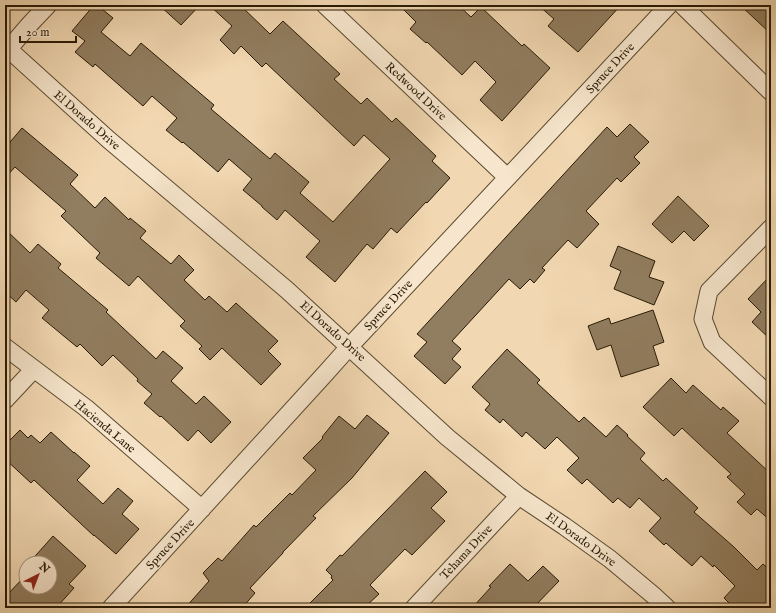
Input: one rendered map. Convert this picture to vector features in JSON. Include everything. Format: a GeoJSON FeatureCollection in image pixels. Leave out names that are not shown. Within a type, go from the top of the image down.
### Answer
{"type":"FeatureCollection","features":[{"type":"Feature","properties":{"kind":"street"},"geometry":{"type":"LineString","coordinates":[[6,49],[48,5]]}},
{"type":"Feature","properties":{"kind":"street","name":"Redwood Drive"},"geometry":{"type":"LineString","coordinates":[[325,5],[507,177]]}},
{"type":"Feature","properties":{"kind":"street","name":"Spruce Drive"},"geometry":{"type":"LineString","coordinates":[[111,608],[350,346],[669,5]]}},
{"type":"Feature","properties":{"kind":"street"},"geometry":{"type":"LineString","coordinates":[[682,5],[771,92]]}},
{"type":"Feature","properties":{"kind":"street","name":"El Dorado Drive"},"geometry":{"type":"LineString","coordinates":[[6,49],[110,140],[287,290],[350,346],[447,437],[520,496],[610,559],[667,608]]}},
{"type":"Feature","properties":{"kind":"street"},"geometry":{"type":"LineString","coordinates":[[771,228],[709,292],[703,319],[712,342],[771,397]]}},
{"type":"Feature","properties":{"kind":"street","name":"Hacienda Lane"},"geometry":{"type":"LineString","coordinates":[[5,347],[86,408],[202,509]]}},
{"type":"Feature","properties":{"kind":"street"},"geometry":{"type":"LineString","coordinates":[[5,400],[34,369]]}},
{"type":"Feature","properties":{"kind":"street","name":"Tehama Drive"},"geometry":{"type":"LineString","coordinates":[[414,608],[520,496]]}},
{"type":"Feature","properties":{"kind":"building"},"geometry":{"type":"Polygon","coordinates":[[[94,5],[97,5],[113,18],[101,32],[130,56],[141,43],[214,105],[211,109],[270,159],[275,153],[309,182],[300,193],[333,222],[390,159],[364,135],[354,146],[266,63],[262,67],[241,46],[234,54],[220,40],[232,26],[209,5],[240,5],[270,34],[283,21],[340,74],[334,79],[361,104],[367,98],[392,122],[396,118],[436,156],[432,161],[450,178],[397,233],[391,228],[373,249],[367,244],[335,282],[306,257],[320,241],[285,210],[277,220],[243,190],[252,179],[229,159],[218,172],[183,142],[182,143],[166,130],[177,118],[152,96],[143,106],[95,64],[93,67],[75,52],[85,41],[72,31],[94,5]]]}},
{"type":"Feature","properties":{"kind":"building"},"geometry":{"type":"Polygon","coordinates":[[[159,5],[200,5],[181,25],[159,5]]]}},
{"type":"Feature","properties":{"kind":"building"},"geometry":{"type":"Polygon","coordinates":[[[399,5],[458,5],[471,17],[481,7],[522,46],[524,44],[550,68],[502,121],[480,100],[496,82],[475,61],[462,75],[427,42],[426,43],[410,29],[416,22],[399,5]]]}},
{"type":"Feature","properties":{"kind":"building"},"geometry":{"type":"Polygon","coordinates":[[[538,5],[621,5],[578,52],[548,26],[554,19],[538,5]]]}},
{"type":"Feature","properties":{"kind":"building"},"geometry":{"type":"Polygon","coordinates":[[[740,5],[771,5],[771,34],[740,5]]]}},
{"type":"Feature","properties":{"kind":"building"},"geometry":{"type":"Polygon","coordinates":[[[630,124],[649,142],[634,157],[640,163],[621,182],[617,178],[586,211],[599,224],[577,248],[568,240],[542,268],[545,270],[534,283],[530,279],[520,289],[509,279],[452,341],[461,349],[452,359],[461,367],[445,384],[414,356],[427,342],[417,334],[607,127],[617,137],[630,124]]]}},
{"type":"Feature","properties":{"kind":"building"},"geometry":{"type":"Polygon","coordinates":[[[22,128],[78,175],[70,184],[95,208],[105,197],[129,220],[130,218],[146,231],[140,238],[171,264],[179,255],[194,270],[184,280],[205,300],[209,296],[227,312],[236,303],[278,341],[268,351],[281,364],[261,385],[222,348],[210,360],[199,349],[202,346],[180,326],[185,321],[138,276],[129,286],[96,258],[100,253],[61,216],[66,211],[15,167],[5,178],[5,148],[22,128]]]}},
{"type":"Feature","properties":{"kind":"building"},"geometry":{"type":"Polygon","coordinates":[[[678,196],[709,226],[694,241],[684,231],[672,243],[652,224],[678,196]]]}},
{"type":"Feature","properties":{"kind":"building"},"geometry":{"type":"Polygon","coordinates":[[[5,229],[30,253],[38,244],[61,264],[58,268],[108,310],[106,312],[156,359],[163,351],[183,368],[171,381],[196,404],[204,396],[231,422],[211,443],[198,430],[188,441],[161,416],[160,417],[144,403],[152,394],[137,381],[138,379],[113,355],[102,366],[80,344],[77,347],[42,318],[49,310],[26,290],[16,302],[5,292],[5,229]]]}},
{"type":"Feature","properties":{"kind":"building"},"geometry":{"type":"Polygon","coordinates":[[[618,246],[655,261],[649,277],[664,282],[654,305],[614,289],[621,271],[610,266],[618,246]]]}},
{"type":"Feature","properties":{"kind":"building"},"geometry":{"type":"Polygon","coordinates":[[[771,275],[771,340],[752,322],[761,312],[748,299],[771,275]]]}},
{"type":"Feature","properties":{"kind":"building"},"geometry":{"type":"Polygon","coordinates":[[[653,310],[664,342],[653,346],[659,365],[621,377],[611,345],[597,350],[588,326],[609,318],[611,324],[653,310]]]}},
{"type":"Feature","properties":{"kind":"building"},"geometry":{"type":"Polygon","coordinates":[[[507,349],[540,380],[537,383],[579,422],[584,417],[606,437],[617,425],[645,453],[640,459],[663,481],[666,478],[698,508],[694,512],[734,547],[757,570],[763,564],[771,571],[771,608],[734,608],[724,598],[735,586],[714,565],[713,567],[701,556],[692,566],[666,543],[664,545],[649,531],[661,518],[639,498],[630,508],[618,498],[613,503],[587,479],[582,484],[567,470],[579,458],[557,437],[545,449],[526,432],[522,437],[503,419],[500,423],[485,410],[490,404],[472,387],[507,349]]]}},
{"type":"Feature","properties":{"kind":"building"},"geometry":{"type":"Polygon","coordinates":[[[671,378],[686,393],[693,385],[721,410],[723,407],[739,421],[727,433],[771,474],[771,521],[757,509],[751,515],[737,502],[745,494],[727,477],[731,474],[682,428],[674,436],[643,407],[671,378]]]}},
{"type":"Feature","properties":{"kind":"building"},"geometry":{"type":"Polygon","coordinates":[[[367,415],[389,433],[352,478],[313,516],[316,518],[250,588],[255,593],[242,608],[185,608],[209,581],[203,573],[218,558],[222,561],[254,525],[256,527],[290,493],[292,495],[316,470],[303,458],[323,438],[322,437],[339,416],[355,429],[367,415]]]}},
{"type":"Feature","properties":{"kind":"building"},"geometry":{"type":"Polygon","coordinates":[[[20,430],[28,438],[31,435],[40,443],[51,432],[90,466],[77,480],[103,504],[118,488],[133,501],[122,514],[139,529],[116,554],[94,536],[34,480],[31,483],[5,459],[5,445],[20,430]]]}},
{"type":"Feature","properties":{"kind":"building"},"geometry":{"type":"Polygon","coordinates":[[[425,471],[447,492],[431,508],[445,521],[412,555],[405,549],[370,585],[379,594],[364,608],[305,608],[333,580],[331,578],[332,576],[326,570],[340,555],[342,556],[425,471]]]}},
{"type":"Feature","properties":{"kind":"building"},"geometry":{"type":"Polygon","coordinates":[[[53,536],[86,566],[69,584],[74,588],[56,608],[5,608],[5,597],[18,583],[18,595],[58,595],[58,555],[36,555],[53,536]]]}},
{"type":"Feature","properties":{"kind":"building"},"geometry":{"type":"Polygon","coordinates":[[[510,564],[528,581],[543,566],[559,581],[533,608],[472,608],[491,587],[489,586],[510,564]]]}}]}
